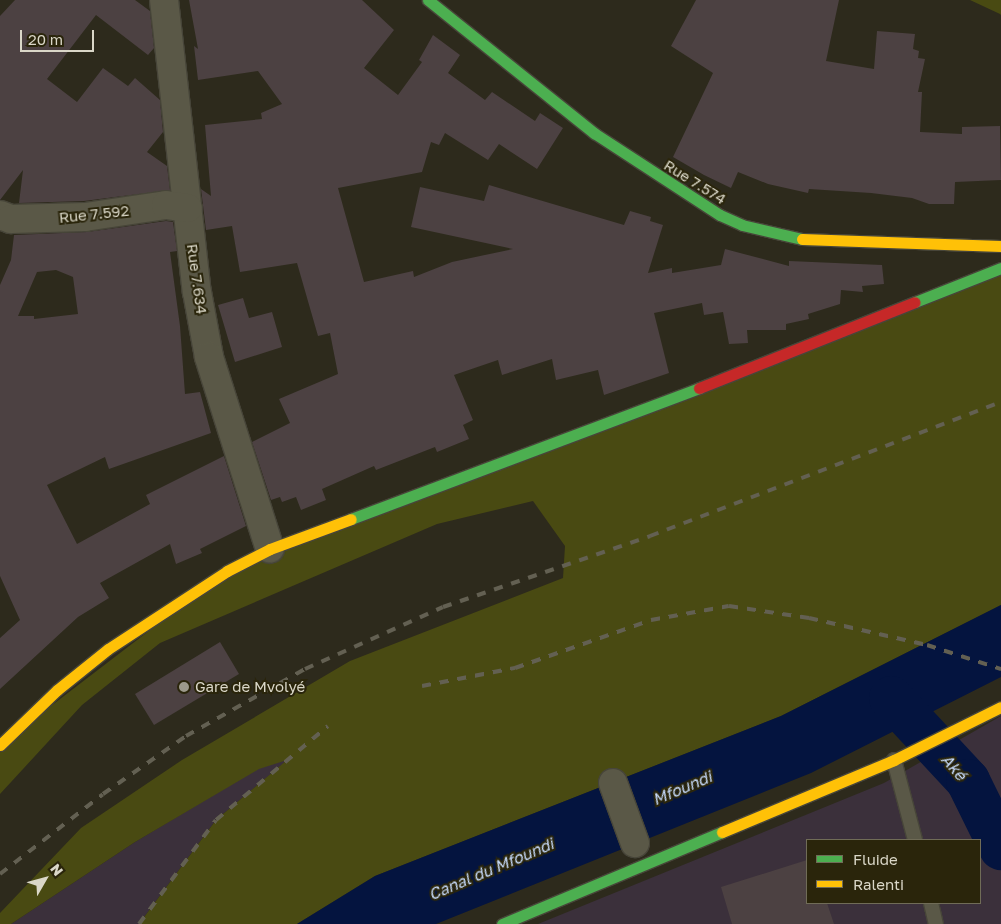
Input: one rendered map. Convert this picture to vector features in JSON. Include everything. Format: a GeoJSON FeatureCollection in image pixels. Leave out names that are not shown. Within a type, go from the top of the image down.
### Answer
{"type":"FeatureCollection","features":[{"type":"Feature","properties":{"kind":"main road","name":"Rue 7.574"},"geometry":{"type":"LineString","coordinates":[[428,0],[594,133],[727,218],[760,231],[797,239],[1001,246]]}},
{"type":"Feature","properties":{"kind":"main road"},"geometry":{"type":"LineString","coordinates":[[0,745],[57,690],[108,649],[227,570],[270,549],[725,378],[1001,268]]}},
{"type":"Feature","properties":{"kind":"main road"},"geometry":{"type":"LineString","coordinates":[[502,924],[894,760],[1001,707]]}},
{"type":"Feature","properties":{"kind":"street","name":"Rue 7.634"},"geometry":{"type":"LineString","coordinates":[[164,0],[197,292],[209,357],[270,549]]}},
{"type":"Feature","properties":{"kind":"street","name":"Rue 7.592"},"geometry":{"type":"LineString","coordinates":[[0,215],[11,218],[85,217],[166,205],[188,208]]}},
{"type":"Feature","properties":{"kind":"street"},"geometry":{"type":"LineString","coordinates":[[613,783],[635,843]]}},
{"type":"Feature","properties":{"kind":"lane"},"geometry":{"type":"LineString","coordinates":[[894,760],[916,839]]}},
{"type":"Feature","properties":{"kind":"lane"},"geometry":{"type":"LineString","coordinates":[[931,904],[936,924]]}},
{"type":"Feature","properties":{"kind":"shaded area"},"geometry":{"type":"Polygon","coordinates":[[[970,0],[1001,0],[1001,15],[1000,14],[970,0]]]}},
{"type":"Feature","properties":{"kind":"shaded area"},"geometry":{"type":"Polygon","coordinates":[[[1001,268],[1001,605],[781,716],[375,876],[297,924],[139,924],[216,820],[287,760],[259,769],[135,842],[11,924],[0,924],[0,913],[81,828],[182,760],[350,661],[563,578],[565,546],[533,501],[437,524],[160,643],[82,705],[0,794],[0,745],[227,571],[1001,268]]]}},
{"type":"Feature","properties":{"kind":"shaded area"},"geometry":{"type":"Polygon","coordinates":[[[1001,716],[1001,924],[538,924],[884,783],[1001,716]]]}},
{"type":"Feature","properties":{"kind":"shaded area"},"geometry":{"type":"Polygon","coordinates":[[[289,759],[216,820],[139,924],[11,924],[135,842],[259,768],[289,759]]]}},
{"type":"Feature","properties":{"kind":"water"},"geometry":{"type":"Polygon","coordinates":[[[1001,605],[1001,677],[811,773],[436,924],[297,924],[375,876],[781,716],[1001,605]]]}},
{"type":"Feature","properties":{"kind":"building"},"geometry":{"type":"Polygon","coordinates":[[[15,0],[135,0],[150,11],[154,48],[148,55],[96,15],[47,79],[77,102],[103,68],[128,86],[135,78],[160,100],[163,132],[147,152],[167,166],[170,190],[84,201],[19,203],[23,170],[0,200],[0,16],[15,0]]]}},
{"type":"Feature","properties":{"kind":"building"},"geometry":{"type":"Polygon","coordinates":[[[189,0],[362,0],[394,30],[364,68],[398,95],[422,62],[419,60],[433,35],[460,55],[448,73],[485,100],[492,92],[535,121],[540,113],[563,128],[537,169],[499,144],[488,160],[445,133],[439,145],[431,142],[422,172],[338,188],[364,282],[413,271],[414,277],[452,262],[513,249],[411,227],[420,187],[484,201],[489,185],[624,225],[630,211],[651,217],[650,221],[663,225],[648,273],[672,268],[672,273],[721,265],[725,249],[789,266],[789,261],[882,265],[884,284],[862,286],[863,292],[841,290],[840,304],[808,314],[809,319],[786,324],[786,330],[747,330],[748,343],[729,344],[723,312],[704,315],[702,303],[654,313],[669,373],[604,395],[598,370],[556,380],[552,359],[502,375],[498,360],[454,375],[473,420],[463,425],[469,439],[437,452],[435,447],[376,470],[374,466],[322,489],[326,500],[301,510],[296,497],[282,502],[280,497],[271,500],[252,442],[290,423],[279,399],[338,374],[330,333],[318,336],[297,263],[240,272],[232,226],[206,230],[201,189],[211,196],[205,125],[262,119],[261,113],[282,104],[258,71],[198,80],[194,46],[198,49],[189,0]]]}},
{"type":"Feature","properties":{"kind":"building"},"geometry":{"type":"Polygon","coordinates":[[[696,0],[839,0],[826,61],[874,69],[877,31],[915,34],[913,49],[919,51],[918,58],[925,59],[918,92],[922,92],[920,132],[962,134],[962,127],[1000,126],[1001,180],[955,182],[954,204],[929,204],[912,198],[871,193],[809,189],[808,193],[768,184],[738,172],[731,188],[673,157],[713,73],[671,46],[696,0]]]}},
{"type":"Feature","properties":{"kind":"building"},"geometry":{"type":"Polygon","coordinates":[[[166,221],[173,222],[177,251],[170,252],[180,326],[185,394],[200,392],[211,433],[109,469],[105,457],[47,485],[77,544],[150,504],[146,495],[224,456],[246,526],[200,549],[202,553],[176,564],[170,544],[100,583],[109,598],[78,617],[0,689],[0,638],[20,620],[0,576],[0,285],[11,260],[14,235],[87,232],[166,221]],[[56,270],[37,272],[18,316],[34,316],[34,319],[78,314],[73,277],[56,270]]]}},
{"type":"Feature","properties":{"kind":"building"},"geometry":{"type":"Polygon","coordinates":[[[243,298],[249,318],[272,312],[282,347],[235,362],[218,305],[243,298]]]}},
{"type":"Feature","properties":{"kind":"building"},"geometry":{"type":"Polygon","coordinates":[[[220,642],[239,674],[154,725],[135,694],[220,642]]]}},
{"type":"Feature","properties":{"kind":"building"},"geometry":{"type":"Polygon","coordinates":[[[806,860],[806,904],[827,904],[834,924],[732,924],[721,887],[806,860]]]}},
{"type":"Feature","properties":{"kind":"waterway","name":"Aké"},"geometry":{"type":"LineString","coordinates":[[891,698],[968,781],[1001,848]]}},
{"type":"Feature","properties":{"kind":"railway"},"geometry":{"type":"LineString","coordinates":[[0,874],[103,794],[186,736],[305,669],[443,607],[650,536],[1001,402]]}},
{"type":"Feature","properties":{"kind":"railway"},"geometry":{"type":"LineString","coordinates":[[422,686],[515,668],[651,620],[729,606],[809,618],[927,645],[1001,669]]}},
{"type":"Feature","properties":{"kind":"railway"},"geometry":{"type":"LineString","coordinates":[[139,924],[216,820],[328,726]]}},
{"type":"Feature","properties":{"kind":"traffic: fast"},"geometry":{"type":"LineString","coordinates":[[428,0],[594,133],[720,215],[742,225],[802,239]]}},
{"type":"Feature","properties":{"kind":"traffic: fast"},"geometry":{"type":"LineString","coordinates":[[915,302],[1001,268]]}},
{"type":"Feature","properties":{"kind":"traffic: fast"},"geometry":{"type":"LineString","coordinates":[[351,519],[699,388]]}},
{"type":"Feature","properties":{"kind":"traffic: fast"},"geometry":{"type":"LineString","coordinates":[[502,924],[722,832]]}},
{"type":"Feature","properties":{"kind":"traffic: slow"},"geometry":{"type":"LineString","coordinates":[[802,239],[1001,246]]}},
{"type":"Feature","properties":{"kind":"traffic: slow"},"geometry":{"type":"LineString","coordinates":[[0,745],[57,690],[108,649],[227,571],[270,549],[351,519]]}},
{"type":"Feature","properties":{"kind":"traffic: slow"},"geometry":{"type":"LineString","coordinates":[[722,832],[894,760],[1001,707]]}},
{"type":"Feature","properties":{"kind":"traffic: jam"},"geometry":{"type":"LineString","coordinates":[[699,388],[915,302]]}},
{"type":"Feature","properties":{"kind":"place","name":"Gare de Mvolyé"},"geometry":{"type":"Point","coordinates":[184,687]}},
{"type":"Feature","properties":{"kind":"water label","name":"Mfoundi"},"geometry":{"type":"Point","coordinates":[682,788]}},
{"type":"Feature","properties":{"kind":"water label","name":"Canal du Mfoundi"},"geometry":{"type":"Point","coordinates":[491,869]}}]}
